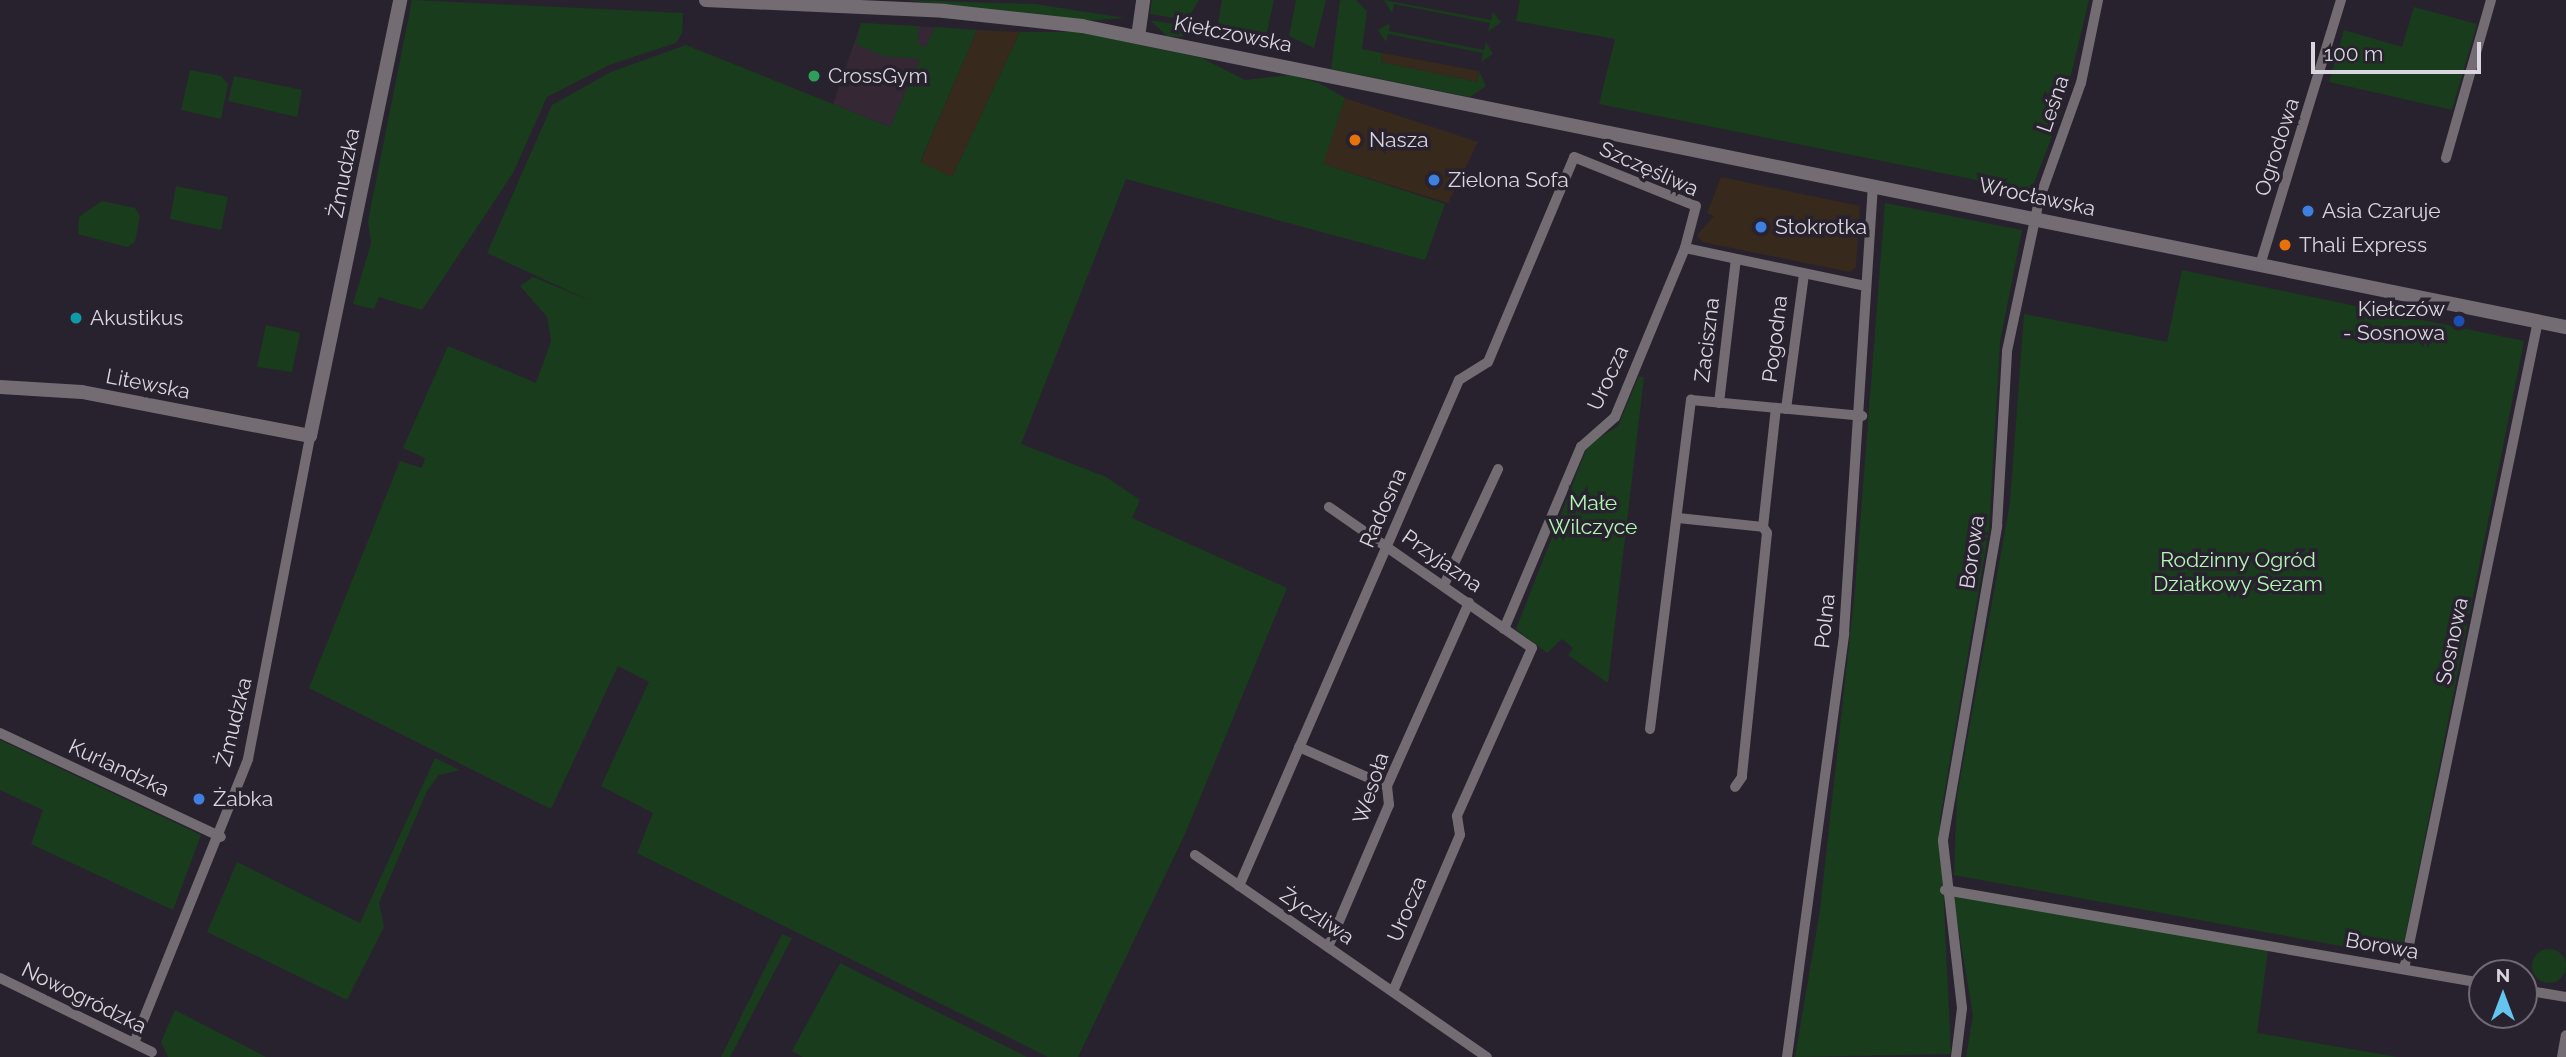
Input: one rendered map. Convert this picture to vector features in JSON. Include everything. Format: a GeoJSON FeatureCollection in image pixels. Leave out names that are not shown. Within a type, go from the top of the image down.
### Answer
{"type":"FeatureCollection","features":[{"type":"Feature","properties":{"kind":"street","name":"Żmudzka"},"geometry":{"type":"LineString","coordinates":[[134,1043],[221,837],[261,710],[310,436],[400,0]]}},
{"type":"Feature","properties":{"kind":"street","name":"Kiełczowska"},"geometry":{"type":"LineString","coordinates":[[706,0],[944,11],[1138,37],[1499,109]]}},
{"type":"Feature","properties":{"kind":"street"},"geometry":{"type":"LineString","coordinates":[[1138,37],[1143,0]]}},
{"type":"Feature","properties":{"kind":"street","name":"Leśna"},"geometry":{"type":"LineString","coordinates":[[2034,218],[2081,83],[2098,0]]}},
{"type":"Feature","properties":{"kind":"street","name":"Ogrodowa"},"geometry":{"type":"LineString","coordinates":[[2260,265],[2341,0]]}},
{"type":"Feature","properties":{"kind":"street"},"geometry":{"type":"LineString","coordinates":[[2446,158],[2491,0]]}},
{"type":"Feature","properties":{"kind":"street","name":"Wrocławska"},"geometry":{"type":"LineString","coordinates":[[1499,109],[2566,327]]}},
{"type":"Feature","properties":{"kind":"street","name":"Szczęśliwa"},"geometry":{"type":"LineString","coordinates":[[1573,159],[1696,206],[1685,248]]}},
{"type":"Feature","properties":{"kind":"street","name":"Radosna"},"geometry":{"type":"LineString","coordinates":[[1239,886],[1459,380],[1488,362],[1573,159]]}},
{"type":"Feature","properties":{"kind":"street","name":"Polna"},"geometry":{"type":"LineString","coordinates":[[1787,1057],[1844,633],[1862,416],[1866,286],[1874,186]]}},
{"type":"Feature","properties":{"kind":"street","name":"Borowa"},"geometry":{"type":"LineString","coordinates":[[1956,1057],[1962,1008],[1945,890],[1947,808],[1997,526],[2007,351],[2034,218]]}},
{"type":"Feature","properties":{"kind":"street"},"geometry":{"type":"LineString","coordinates":[[1685,248],[1866,286]]}},
{"type":"Feature","properties":{"kind":"street","name":"Urocza"},"geometry":{"type":"LineString","coordinates":[[1504,628],[1581,447],[1615,417],[1685,248]]}},
{"type":"Feature","properties":{"kind":"street","name":"Zaciszna"},"geometry":{"type":"LineString","coordinates":[[1678,519],[1691,400],[1719,403],[1736,259]]}},
{"type":"Feature","properties":{"kind":"street","name":"Pogodna"},"geometry":{"type":"LineString","coordinates":[[1735,787],[1742,777],[1760,609],[1765,530],[1781,409],[1804,274]]}},
{"type":"Feature","properties":{"kind":"street","name":"Sosnowa"},"geometry":{"type":"LineString","coordinates":[[2404,969],[2538,321]]}},
{"type":"Feature","properties":{"kind":"street","name":"Litewska"},"geometry":{"type":"LineString","coordinates":[[0,387],[82,392],[310,436]]}},
{"type":"Feature","properties":{"kind":"street"},"geometry":{"type":"LineString","coordinates":[[1719,403],[1862,416]]}},
{"type":"Feature","properties":{"kind":"street"},"geometry":{"type":"LineString","coordinates":[[1444,585],[1498,469]]}},
{"type":"Feature","properties":{"kind":"street","name":"Przyjazna"},"geometry":{"type":"LineString","coordinates":[[1329,507],[1532,648]]}},
{"type":"Feature","properties":{"kind":"street"},"geometry":{"type":"LineString","coordinates":[[1650,729],[1678,519],[1765,530]]}},
{"type":"Feature","properties":{"kind":"street","name":"Wesoła"},"geometry":{"type":"LineString","coordinates":[[1328,947],[1389,805],[1387,786],[1469,603]]}},
{"type":"Feature","properties":{"kind":"street","name":"Urocza"},"geometry":{"type":"LineString","coordinates":[[1393,991],[1460,835],[1457,816],[1532,648]]}},
{"type":"Feature","properties":{"kind":"street","name":"Kurlandzka"},"geometry":{"type":"LineString","coordinates":[[0,733],[221,837]]}},
{"type":"Feature","properties":{"kind":"street"},"geometry":{"type":"LineString","coordinates":[[1299,747],[1387,786]]}},
{"type":"Feature","properties":{"kind":"street","name":"Życzliwa"},"geometry":{"type":"LineString","coordinates":[[1195,855],[1487,1057]]}},
{"type":"Feature","properties":{"kind":"street","name":"Borowa"},"geometry":{"type":"LineString","coordinates":[[1945,890],[2468,980]]}},
{"type":"Feature","properties":{"kind":"street","name":"Nowogródzka"},"geometry":{"type":"LineString","coordinates":[[0,978],[152,1052]]}},
{"type":"Feature","properties":{"kind":"street"},"geometry":{"type":"LineString","coordinates":[[2538,992],[2566,997]]}},
{"type":"Feature","properties":{"kind":"street"},"geometry":{"type":"LineString","coordinates":[[2562,1057],[2566,1035]]}},
{"type":"Feature","properties":{"kind":"shaded area"},"geometry":{"type":"Polygon","coordinates":[[[861,23],[935,27],[890,127],[833,104],[861,23]]]}},
{"type":"Feature","properties":{"kind":"shaded area"},"geometry":{"type":"Polygon","coordinates":[[[977,30],[1020,32],[952,177],[920,163],[977,30]]]}},
{"type":"Feature","properties":{"kind":"shaded area"},"geometry":{"type":"Polygon","coordinates":[[[1382,53],[1479,71],[1477,82],[1381,62],[1382,53]]]}},
{"type":"Feature","properties":{"kind":"shaded area"},"geometry":{"type":"Polygon","coordinates":[[[1345,98],[1478,142],[1448,203],[1322,164],[1345,98]]]}},
{"type":"Feature","properties":{"kind":"shaded area"},"geometry":{"type":"Polygon","coordinates":[[[1721,177],[1860,206],[1856,267],[1850,272],[1702,242],[1697,235],[1714,216],[1707,213],[1721,177]]]}},
{"type":"Feature","properties":{"kind":"green space"},"geometry":{"type":"Polygon","coordinates":[[[412,0],[683,13],[682,33],[676,43],[609,65],[547,97],[513,173],[422,310],[379,297],[374,309],[353,304],[371,243],[368,221],[412,0]]]}},
{"type":"Feature","properties":{"kind":"green space"},"geometry":{"type":"Polygon","coordinates":[[[905,0],[1035,4],[1125,18],[1082,21],[905,0]]]}},
{"type":"Feature","properties":{"kind":"green space"},"geometry":{"type":"Polygon","coordinates":[[[1152,0],[1199,0],[1187,20],[1150,14],[1152,0]]]}},
{"type":"Feature","properties":{"kind":"green space"},"geometry":{"type":"Polygon","coordinates":[[[1222,0],[1274,0],[1266,36],[1217,29],[1222,0]]]}},
{"type":"Feature","properties":{"kind":"green space"},"geometry":{"type":"Polygon","coordinates":[[[1296,0],[1326,0],[1314,48],[1289,36],[1296,0]]]}},
{"type":"Feature","properties":{"kind":"green space"},"geometry":{"type":"Polygon","coordinates":[[[1340,0],[1356,0],[1367,11],[1362,49],[1382,53],[1381,62],[1477,82],[1479,71],[1486,86],[1470,97],[1331,69],[1340,0]]]}},
{"type":"Feature","properties":{"kind":"green space"},"geometry":{"type":"Polygon","coordinates":[[[1384,0],[1491,20],[1493,12],[1501,22],[1488,32],[1490,23],[1394,4],[1392,13],[1384,0]]]}},
{"type":"Feature","properties":{"kind":"green space"},"geometry":{"type":"Polygon","coordinates":[[[1520,0],[2089,0],[2063,108],[2031,191],[1599,104],[1615,39],[1516,21],[1520,0]]]}},
{"type":"Feature","properties":{"kind":"green space"},"geometry":{"type":"Polygon","coordinates":[[[2414,7],[2477,24],[2452,110],[2329,82],[2344,30],[2402,47],[2414,7]]]}},
{"type":"Feature","properties":{"kind":"green space"},"geometry":{"type":"Polygon","coordinates":[[[1151,21],[1193,26],[1182,37],[1167,36],[1151,21]]]}},
{"type":"Feature","properties":{"kind":"green space"},"geometry":{"type":"Polygon","coordinates":[[[861,23],[918,26],[918,44],[926,47],[935,27],[977,30],[920,162],[952,177],[1020,32],[1079,32],[1202,58],[1245,80],[1290,75],[1319,83],[1345,98],[1323,164],[1445,204],[1425,260],[1126,179],[1021,444],[1106,477],[1140,500],[1132,518],[1287,588],[1185,834],[1078,1057],[1048,1057],[637,853],[653,813],[601,786],[649,682],[618,666],[551,809],[309,688],[400,461],[422,468],[425,458],[403,448],[448,346],[536,383],[551,341],[547,317],[520,286],[533,277],[591,301],[487,253],[552,105],[611,72],[686,45],[890,127],[920,59],[883,56],[856,44],[861,23]]]}},
{"type":"Feature","properties":{"kind":"green space"},"geometry":{"type":"Polygon","coordinates":[[[1390,23],[1389,31],[1484,50],[1486,42],[1493,54],[1481,62],[1483,53],[1388,34],[1386,42],[1378,30],[1390,23]]]}},
{"type":"Feature","properties":{"kind":"green space"},"geometry":{"type":"Polygon","coordinates":[[[190,70],[221,76],[228,84],[221,119],[181,110],[190,70]]]}},
{"type":"Feature","properties":{"kind":"green space"},"geometry":{"type":"Polygon","coordinates":[[[234,76],[302,90],[297,117],[228,101],[234,76]]]}},
{"type":"Feature","properties":{"kind":"green space"},"geometry":{"type":"Polygon","coordinates":[[[176,186],[228,197],[221,230],[170,219],[176,186]]]}},
{"type":"Feature","properties":{"kind":"green space"},"geometry":{"type":"Polygon","coordinates":[[[102,201],[135,208],[140,216],[135,242],[127,247],[78,234],[79,217],[102,201]]]}},
{"type":"Feature","properties":{"kind":"green space"},"geometry":{"type":"Polygon","coordinates":[[[1885,203],[2022,230],[2000,342],[1989,530],[1940,819],[1951,1054],[1795,1057],[1820,910],[1855,590],[1885,203]]]}},
{"type":"Feature","properties":{"kind":"green space","name":"Rodzinny Ogród Działkowy Sezam"},"geometry":{"type":"Polygon","coordinates":[[[2182,270],[2524,341],[2401,957],[1954,875],[1957,796],[2010,503],[2024,314],[2167,342],[2182,270]]]}},
{"type":"Feature","properties":{"kind":"green space"},"geometry":{"type":"Polygon","coordinates":[[[266,325],[300,333],[292,372],[257,367],[266,325]]]}},
{"type":"Feature","properties":{"kind":"green space","name":"Małe Wilczyce"},"geometry":{"type":"Polygon","coordinates":[[[1639,376],[1644,377],[1608,683],[1568,655],[1573,648],[1562,639],[1547,653],[1516,629],[1588,445],[1618,426],[1639,376]]]}},
{"type":"Feature","properties":{"kind":"green space"},"geometry":{"type":"Polygon","coordinates":[[[0,740],[201,835],[173,910],[31,844],[43,810],[0,790],[0,740]]]}},
{"type":"Feature","properties":{"kind":"green space"},"geometry":{"type":"Polygon","coordinates":[[[435,758],[460,770],[439,775],[427,791],[379,903],[384,927],[347,1000],[207,932],[237,862],[360,923],[435,758]]]}},
{"type":"Feature","properties":{"kind":"green space"},"geometry":{"type":"Polygon","coordinates":[[[1953,896],[2268,950],[2257,1033],[2398,1057],[1966,1057],[1973,1015],[1953,896]]]}},
{"type":"Feature","properties":{"kind":"green space"},"geometry":{"type":"Polygon","coordinates":[[[782,934],[792,938],[730,1057],[721,1057],[782,934]]]}},
{"type":"Feature","properties":{"kind":"green space"},"geometry":{"type":"Polygon","coordinates":[[[2542,950],[2556,950],[2565,959],[2565,973],[2556,982],[2542,982],[2538,979],[2538,959],[2533,959],[2542,950]]]}},
{"type":"Feature","properties":{"kind":"green space"},"geometry":{"type":"Polygon","coordinates":[[[840,963],[1027,1057],[803,1057],[792,1051],[840,963]]]}},
{"type":"Feature","properties":{"kind":"green space"},"geometry":{"type":"Polygon","coordinates":[[[175,1010],[266,1057],[168,1057],[161,1042],[175,1010]]]}},
{"type":"Feature","properties":{"kind":"place","name":"CrossGym"},"geometry":{"type":"Point","coordinates":[814,76]}},
{"type":"Feature","properties":{"kind":"place","name":"Nasza"},"geometry":{"type":"Point","coordinates":[1355,140]}},
{"type":"Feature","properties":{"kind":"place","name":"Zielona Sofa"},"geometry":{"type":"Point","coordinates":[1434,180]}},
{"type":"Feature","properties":{"kind":"place","name":"Asia Czaruje"},"geometry":{"type":"Point","coordinates":[2308,211]}},
{"type":"Feature","properties":{"kind":"place","name":"Stokrotka"},"geometry":{"type":"Point","coordinates":[1761,227]}},
{"type":"Feature","properties":{"kind":"place","name":"Thali Express"},"geometry":{"type":"Point","coordinates":[2285,245]}},
{"type":"Feature","properties":{"kind":"place","name":"Akustikus"},"geometry":{"type":"Point","coordinates":[76,318]}},
{"type":"Feature","properties":{"kind":"place","name":"Kiełczów - Sosnowa"},"geometry":{"type":"Point","coordinates":[2459,321]}},
{"type":"Feature","properties":{"kind":"place","name":"Żabka"},"geometry":{"type":"Point","coordinates":[199,799]}}]}
